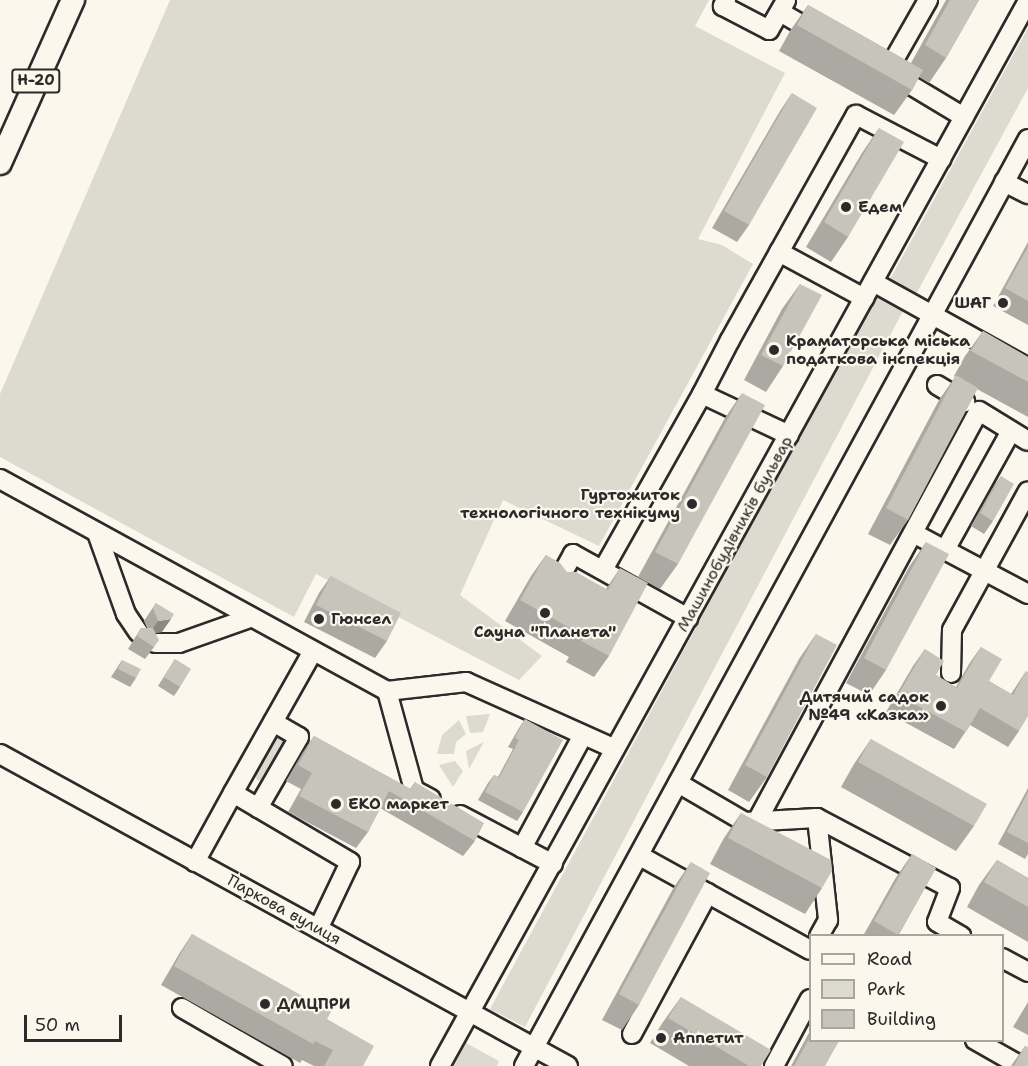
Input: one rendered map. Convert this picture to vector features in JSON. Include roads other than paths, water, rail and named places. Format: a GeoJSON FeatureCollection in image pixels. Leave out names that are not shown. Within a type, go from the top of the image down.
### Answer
{"type":"FeatureCollection","features":[{"type":"Feature","properties":{"kind":"main road","name":"Н-20"},"geometry":{"type":"LineString","coordinates":[[0,162],[73,0]]}},
{"type":"Feature","properties":{"kind":"street"},"geometry":{"type":"LineString","coordinates":[[726,0],[723,6],[769,30],[783,6],[838,45]]}},
{"type":"Feature","properties":{"kind":"street"},"geometry":{"type":"LineString","coordinates":[[886,72],[928,0]]}},
{"type":"Feature","properties":{"kind":"street","name":"Машинобудівників бульвар"},"geometry":{"type":"LineString","coordinates":[[440,1066],[1028,1]]}},
{"type":"Feature","properties":{"kind":"street"},"geometry":{"type":"LineString","coordinates":[[867,61],[964,117]]}},
{"type":"Feature","properties":{"kind":"street"},"geometry":{"type":"LineString","coordinates":[[604,568],[856,115],[941,159]]}},
{"type":"Feature","properties":{"kind":"street"},"geometry":{"type":"LineString","coordinates":[[524,1066],[1028,139]]}},
{"type":"Feature","properties":{"kind":"street"},"geometry":{"type":"LineString","coordinates":[[1004,182],[1028,194]]}},
{"type":"Feature","properties":{"kind":"street"},"geometry":{"type":"LineString","coordinates":[[779,252],[931,315],[1028,369]]}},
{"type":"Feature","properties":{"kind":"street"},"geometry":{"type":"LineString","coordinates":[[937,385],[1028,441]]}},
{"type":"Feature","properties":{"kind":"street"},"geometry":{"type":"LineString","coordinates":[[702,394],[789,435]]}},
{"type":"Feature","properties":{"kind":"street"},"geometry":{"type":"LineString","coordinates":[[757,821],[979,411]]}},
{"type":"Feature","properties":{"kind":"street"},"geometry":{"type":"LineString","coordinates":[[945,550],[1011,431]]}},
{"type":"Feature","properties":{"kind":"street"},"geometry":{"type":"LineString","coordinates":[[0,480],[312,653],[387,691],[466,682],[615,749]]}},
{"type":"Feature","properties":{"kind":"street"},"geometry":{"type":"LineString","coordinates":[[951,673],[952,630],[1028,491]]}},
{"type":"Feature","properties":{"kind":"street"},"geometry":{"type":"LineString","coordinates":[[97,533],[126,614],[138,632]]}},
{"type":"Feature","properties":{"kind":"street"},"geometry":{"type":"LineString","coordinates":[[913,533],[1028,594]]}},
{"type":"Feature","properties":{"kind":"street"},"geometry":{"type":"LineString","coordinates":[[557,583],[573,554],[604,568],[688,618]]}},
{"type":"Feature","properties":{"kind":"street"},"geometry":{"type":"LineString","coordinates":[[155,643],[178,643],[250,618]]}},
{"type":"Feature","properties":{"kind":"street"},"geometry":{"type":"LineString","coordinates":[[195,862],[312,653]]}},
{"type":"Feature","properties":{"kind":"street"},"geometry":{"type":"LineString","coordinates":[[387,691],[414,790],[553,864]]}},
{"type":"Feature","properties":{"kind":"street"},"geometry":{"type":"LineString","coordinates":[[258,808],[299,737],[273,722]]}},
{"type":"Feature","properties":{"kind":"street"},"geometry":{"type":"LineString","coordinates":[[522,848],[583,735]]}},
{"type":"Feature","properties":{"kind":"street","name":"Паркова вулиця"},"geometry":{"type":"LineString","coordinates":[[0,754],[568,1066]]}},
{"type":"Feature","properties":{"kind":"street"},"geometry":{"type":"LineString","coordinates":[[678,783],[746,822],[817,818],[950,888],[937,922],[958,934]]}},
{"type":"Feature","properties":{"kind":"street"},"geometry":{"type":"LineString","coordinates":[[233,793],[350,862],[318,929]]}},
{"type":"Feature","properties":{"kind":"street"},"geometry":{"type":"LineString","coordinates":[[817,818],[828,920],[820,934]]}},
{"type":"Feature","properties":{"kind":"street"},"geometry":{"type":"LineString","coordinates":[[640,856],[809,949]]}},
{"type":"Feature","properties":{"kind":"street"},"geometry":{"type":"LineString","coordinates":[[632,1034],[708,893]]}},
{"type":"Feature","properties":{"kind":"street"},"geometry":{"type":"LineString","coordinates":[[1004,959],[1028,972]]}},
{"type":"Feature","properties":{"kind":"street"},"geometry":{"type":"LineString","coordinates":[[774,1066],[809,1001]]}},
{"type":"Feature","properties":{"kind":"street"},"geometry":{"type":"LineString","coordinates":[[182,1008],[283,1066]]}},
{"type":"Feature","properties":{"kind":"street"},"geometry":{"type":"LineString","coordinates":[[976,1042],[993,1059],[1021,1066]]}},
{"type":"Feature","properties":{"kind":"place","name":"Едем"},"geometry":{"type":"Point","coordinates":[846,207]}},
{"type":"Feature","properties":{"kind":"place","name":"ШАГ"},"geometry":{"type":"Point","coordinates":[1003,303]}},
{"type":"Feature","properties":{"kind":"place","name":"Краматорська міська податкова інспекція"},"geometry":{"type":"Point","coordinates":[774,350]}},
{"type":"Feature","properties":{"kind":"place","name":"Гуртожиток технологічного технікуму"},"geometry":{"type":"Point","coordinates":[692,504]}},
{"type":"Feature","properties":{"kind":"place","name":"Сауна \"Планета\""},"geometry":{"type":"Point","coordinates":[545,613]}},
{"type":"Feature","properties":{"kind":"place","name":"Гюнсел"},"geometry":{"type":"Point","coordinates":[319,619]}},
{"type":"Feature","properties":{"kind":"place","name":"Дитячий садок №49 «Казка»"},"geometry":{"type":"Point","coordinates":[941,706]}},
{"type":"Feature","properties":{"kind":"place","name":"ЕКО маркет"},"geometry":{"type":"Point","coordinates":[336,804]}},
{"type":"Feature","properties":{"kind":"place","name":"ДМЦПРИ"},"geometry":{"type":"Point","coordinates":[265,1004]}},
{"type":"Feature","properties":{"kind":"place","name":"Аппетит"},"geometry":{"type":"Point","coordinates":[661,1038]}}]}
